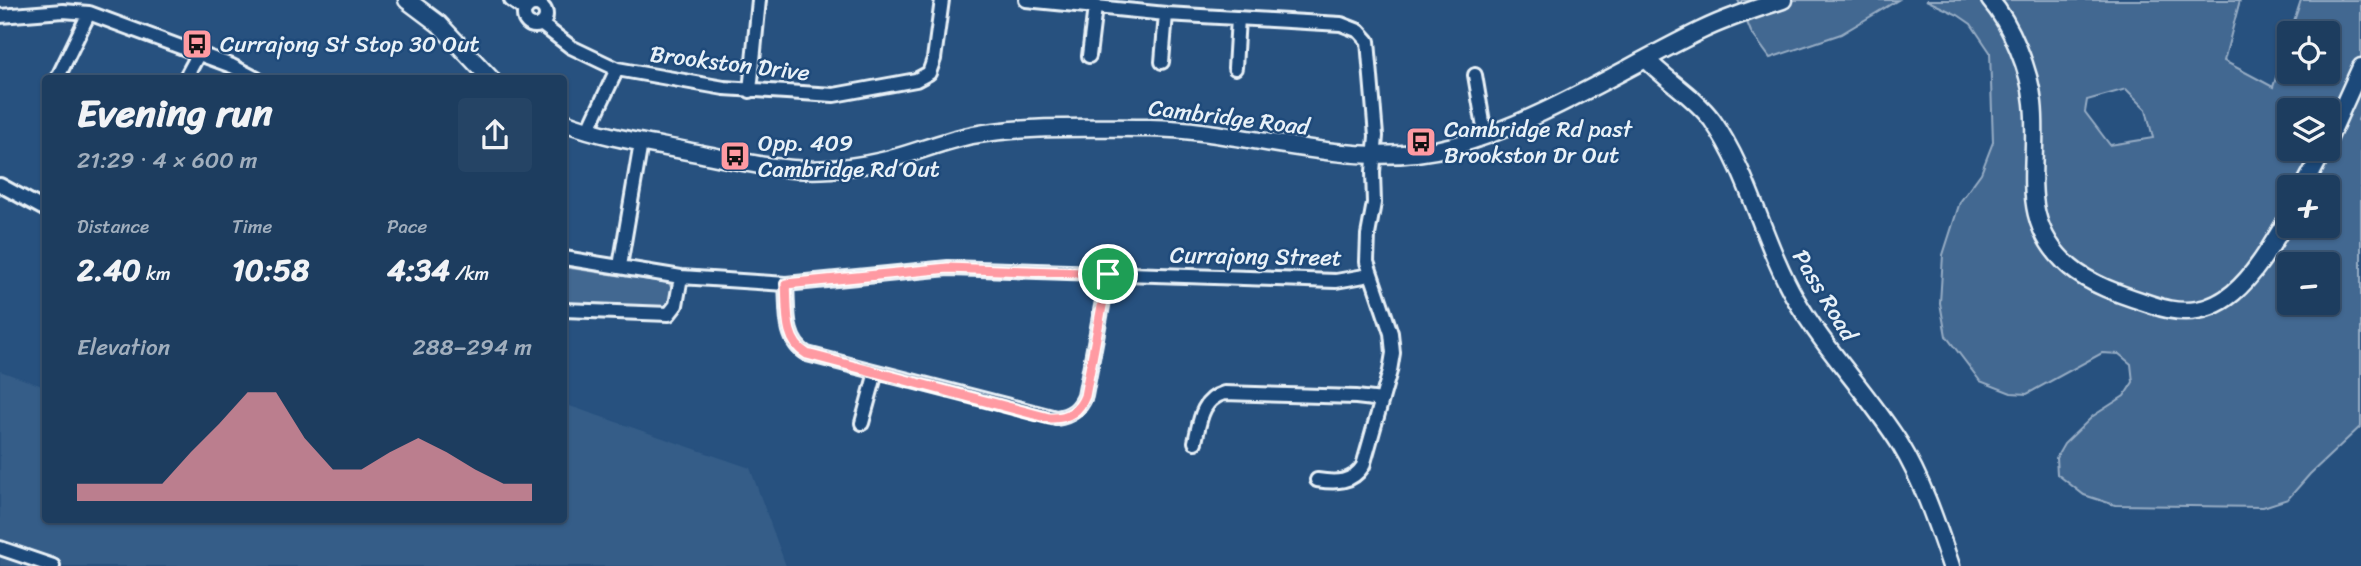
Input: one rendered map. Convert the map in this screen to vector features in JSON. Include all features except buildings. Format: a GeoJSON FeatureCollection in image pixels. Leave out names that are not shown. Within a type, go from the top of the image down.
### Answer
{"type":"FeatureCollection","features":[{"type":"Feature","properties":{"kind":"main road"},"geometry":{"type":"LineString","coordinates":[[407,0],[439,24],[487,75]]}},
{"type":"Feature","properties":{"kind":"main road","name":"Cambridge Road"},"geometry":{"type":"LineString","coordinates":[[567,123],[588,131],[783,168],[863,166],[970,136],[1002,131],[1082,128],[1156,128],[1206,132],[1305,149],[1375,154],[1414,152],[1452,146],[1523,120],[1702,30],[1783,0]]}},
{"type":"Feature","properties":{"kind":"main road"},"geometry":{"type":"LineString","coordinates":[[1990,0],[2007,25],[2030,85],[2034,114],[2033,171],[2037,219],[2043,235],[2071,268],[2112,290],[2158,307],[2179,310],[2211,307],[2228,299],[2251,276],[2277,235]]}},
{"type":"Feature","properties":{"kind":"main road","name":"Pass Road"},"geometry":{"type":"LineString","coordinates":[[1646,59],[1661,75],[1695,100],[1712,121],[1733,158],[1783,276],[1825,343],[1901,446],[1916,475],[1951,566]]}},
{"type":"Feature","properties":{"kind":"main road"},"geometry":{"type":"LineString","coordinates":[[2340,113],[2361,66]]}},
{"type":"Feature","properties":{"kind":"street"},"geometry":{"type":"LineString","coordinates":[[511,0],[525,10]]}},
{"type":"Feature","properties":{"kind":"street"},"geometry":{"type":"LineString","coordinates":[[750,91],[759,0]]}},
{"type":"Feature","properties":{"kind":"street","name":"Brookston Drive"},"geometry":{"type":"LineString","coordinates":[[541,24],[571,47],[617,69],[750,91],[834,95],[929,74],[934,59],[942,0]]}},
{"type":"Feature","properties":{"kind":"street"},"geometry":{"type":"LineString","coordinates":[[1026,0],[1094,8],[1341,24],[1359,31],[1368,41],[1376,136],[1374,203],[1366,248],[1370,275],[1392,342],[1392,362],[1366,459],[1359,472],[1340,482],[1317,480]]}},
{"type":"Feature","properties":{"kind":"street"},"geometry":{"type":"LineString","coordinates":[[544,3],[545,16],[541,24],[534,26],[527,23],[525,10],[532,4],[544,3]]}},
{"type":"Feature","properties":{"kind":"street"},"geometry":{"type":"LineString","coordinates":[[1089,56],[1094,8]]}},
{"type":"Feature","properties":{"kind":"street"},"geometry":{"type":"LineString","coordinates":[[0,16],[64,11],[89,13],[200,53],[249,75]]}},
{"type":"Feature","properties":{"kind":"street"},"geometry":{"type":"LineString","coordinates":[[59,75],[89,13]]}},
{"type":"Feature","properties":{"kind":"street"},"geometry":{"type":"LineString","coordinates":[[1162,62],[1166,13]]}},
{"type":"Feature","properties":{"kind":"street"},"geometry":{"type":"LineString","coordinates":[[1235,68],[1238,18]]}},
{"type":"Feature","properties":{"kind":"street"},"geometry":{"type":"LineString","coordinates":[[187,75],[200,53]]}},
{"type":"Feature","properties":{"kind":"street","name":"Brookston Drive"},"geometry":{"type":"LineString","coordinates":[[588,131],[617,69]]}},
{"type":"Feature","properties":{"kind":"street"},"geometry":{"type":"LineString","coordinates":[[1475,75],[1485,134]]}},
{"type":"Feature","properties":{"kind":"street"},"geometry":{"type":"LineString","coordinates":[[620,266],[641,142]]}},
{"type":"Feature","properties":{"kind":"street"},"geometry":{"type":"LineString","coordinates":[[0,185],[42,208]]}},
{"type":"Feature","properties":{"kind":"street","name":"Currajong Street"},"geometry":{"type":"LineString","coordinates":[[567,258],[681,277],[786,284],[948,268],[1336,281],[1370,275]]}},
{"type":"Feature","properties":{"kind":"street"},"geometry":{"type":"LineString","coordinates":[[786,284],[789,331],[797,347],[807,354],[1049,418],[1071,414],[1077,410],[1085,396],[1108,274]]}},
{"type":"Feature","properties":{"kind":"street"},"geometry":{"type":"LineString","coordinates":[[567,310],[669,314],[676,305],[681,277]]}},
{"type":"Feature","properties":{"kind":"street"},"geometry":{"type":"LineString","coordinates":[[862,423],[876,372]]}},
{"type":"Feature","properties":{"kind":"street"},"geometry":{"type":"LineString","coordinates":[[1195,442],[1206,404],[1224,393],[1382,400]]}},
{"type":"Feature","properties":{"kind":"street"},"geometry":{"type":"LineString","coordinates":[[0,548],[53,566]]}},
{"type":"Feature","properties":{"kind":"shaded area"},"geometry":{"type":"Polygon","coordinates":[[[1738,0],[1898,0],[1841,34],[1770,58],[1751,32],[1738,0]]]}},
{"type":"Feature","properties":{"kind":"shaded area"},"geometry":{"type":"Polygon","coordinates":[[[1926,0],[2240,0],[2224,61],[2273,87],[2277,74],[2277,84],[2340,84],[2340,21],[2294,21],[2301,0],[2361,0],[2361,113],[2358,120],[2361,123],[2361,426],[2310,474],[2288,499],[2263,507],[2115,505],[2084,495],[2057,474],[2056,458],[2064,444],[2093,416],[2124,396],[2133,382],[2131,364],[2119,354],[2102,353],[2027,394],[2011,393],[1980,381],[1946,336],[1940,303],[1943,255],[1960,202],[1981,173],[1993,142],[1990,52],[1971,24],[1926,0]],[[2126,89],[2087,100],[2085,112],[2110,145],[2153,138],[2146,109],[2126,89]]]}},
{"type":"Feature","properties":{"kind":"shaded area"},"geometry":{"type":"Polygon","coordinates":[[[567,267],[669,283],[673,293],[666,309],[567,305],[567,267]]]}},
{"type":"Feature","properties":{"kind":"shaded area"},"geometry":{"type":"Polygon","coordinates":[[[0,371],[42,386],[42,523],[567,523],[567,405],[750,468],[786,566],[0,566],[0,371]]]}},
{"type":"Feature","properties":{"kind":"place","name":"Currajong St Stop 30 Out"},"geometry":{"type":"Point","coordinates":[197,44]}},
{"type":"Feature","properties":{"kind":"place","name":"Cambridge Rd past Brookston Dr Out"},"geometry":{"type":"Point","coordinates":[1421,142]}},
{"type":"Feature","properties":{"kind":"place","name":"Opp. 409 Cambridge Rd Out"},"geometry":{"type":"Point","coordinates":[735,156]}},
{"type":"Feature","properties":{"kind":"route"},"geometry":{"type":"LineString","coordinates":[[948,268],[1108,274],[1085,396],[1077,410],[1063,417],[1049,418],[807,354],[797,347],[789,331],[786,284],[948,268]]}}]}
